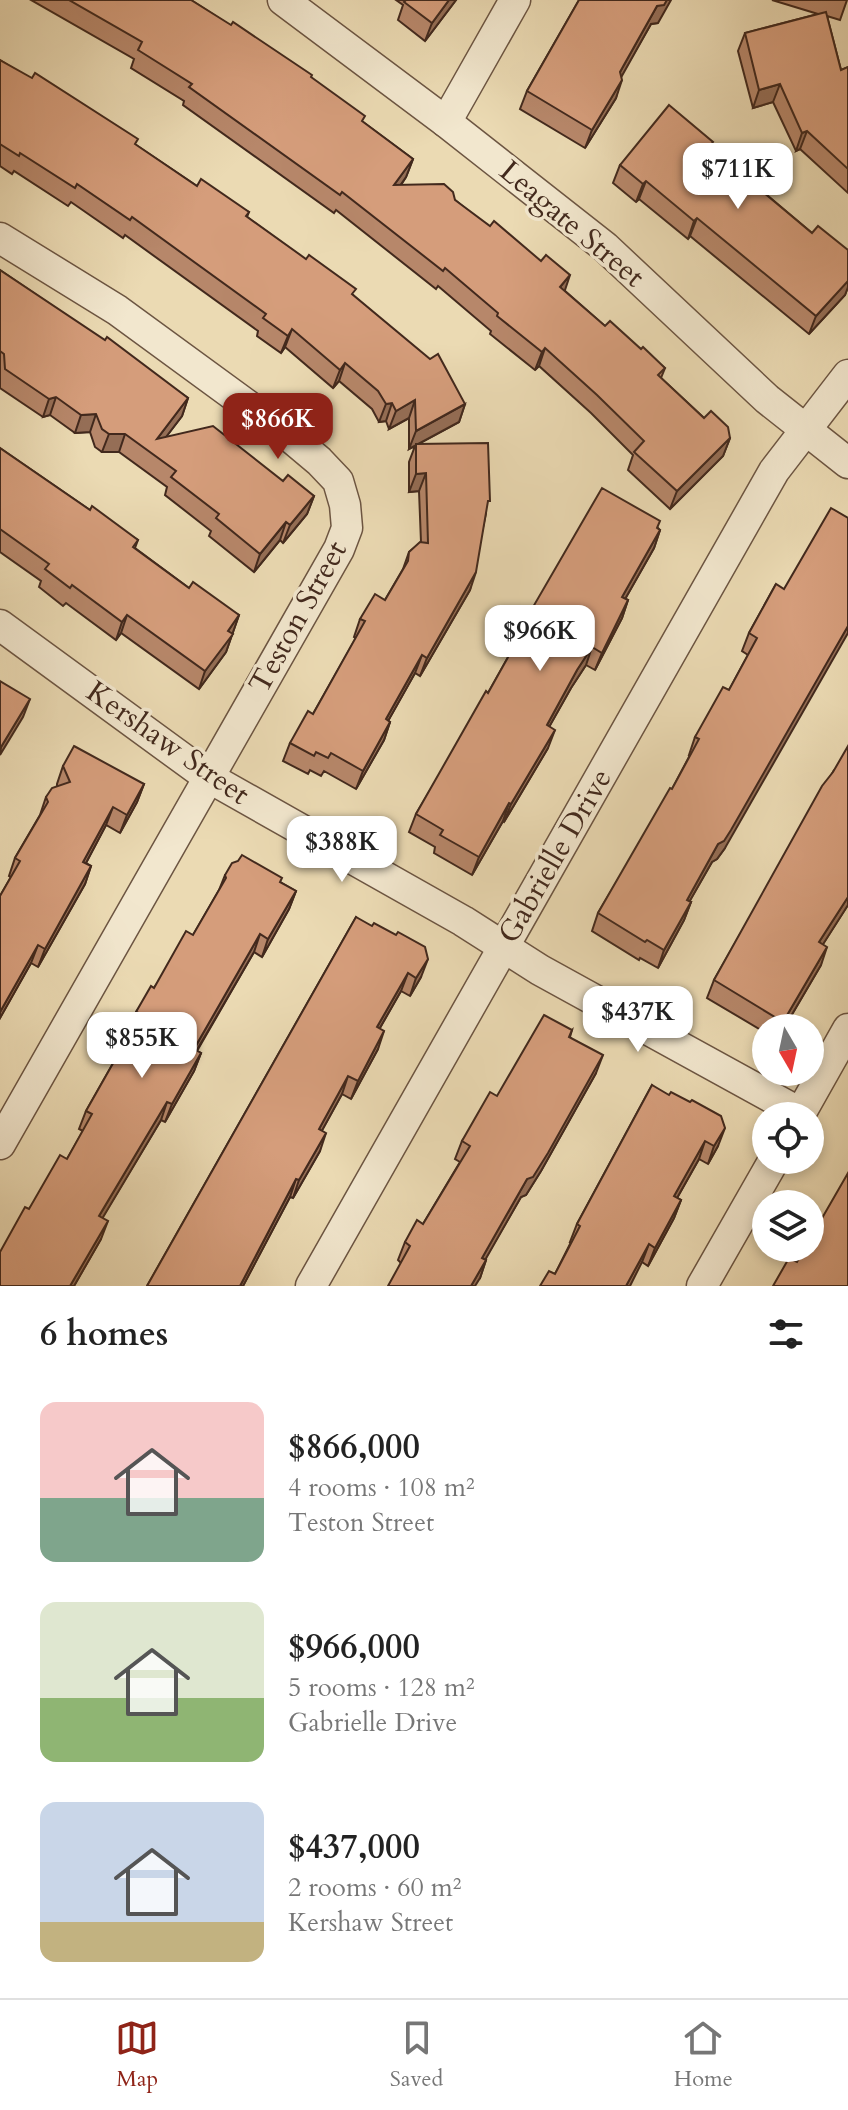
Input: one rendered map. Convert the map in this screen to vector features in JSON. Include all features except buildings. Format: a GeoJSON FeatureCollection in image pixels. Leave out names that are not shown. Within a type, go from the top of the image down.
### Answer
{"type":"FeatureCollection","features":[{"type":"Feature","properties":{"kind":"street","name":"Leagate Street"},"geometry":{"type":"LineString","coordinates":[[283,0],[446,122],[605,247],[767,399],[848,463]]}},
{"type":"Feature","properties":{"kind":"street"},"geometry":{"type":"LineString","coordinates":[[446,122],[515,0]]}},
{"type":"Feature","properties":{"kind":"street","name":"Teston Street"},"geometry":{"type":"LineString","coordinates":[[0,238],[117,310],[288,435],[338,481],[347,528],[339,549],[0,1144]]}},
{"type":"Feature","properties":{"kind":"street","name":"Gabrielle Drive"},"geometry":{"type":"LineString","coordinates":[[311,1286],[774,471],[848,375]]}},
{"type":"Feature","properties":{"kind":"street","name":"Kershaw Street"},"geometry":{"type":"LineString","coordinates":[[0,625],[208,777],[779,1102]]}},
{"type":"Feature","properties":{"kind":"street"},"geometry":{"type":"LineString","coordinates":[[807,1102],[848,1029]]}},
{"type":"Feature","properties":{"kind":"street"},"geometry":{"type":"LineString","coordinates":[[702,1286],[766,1174]]}}]}
